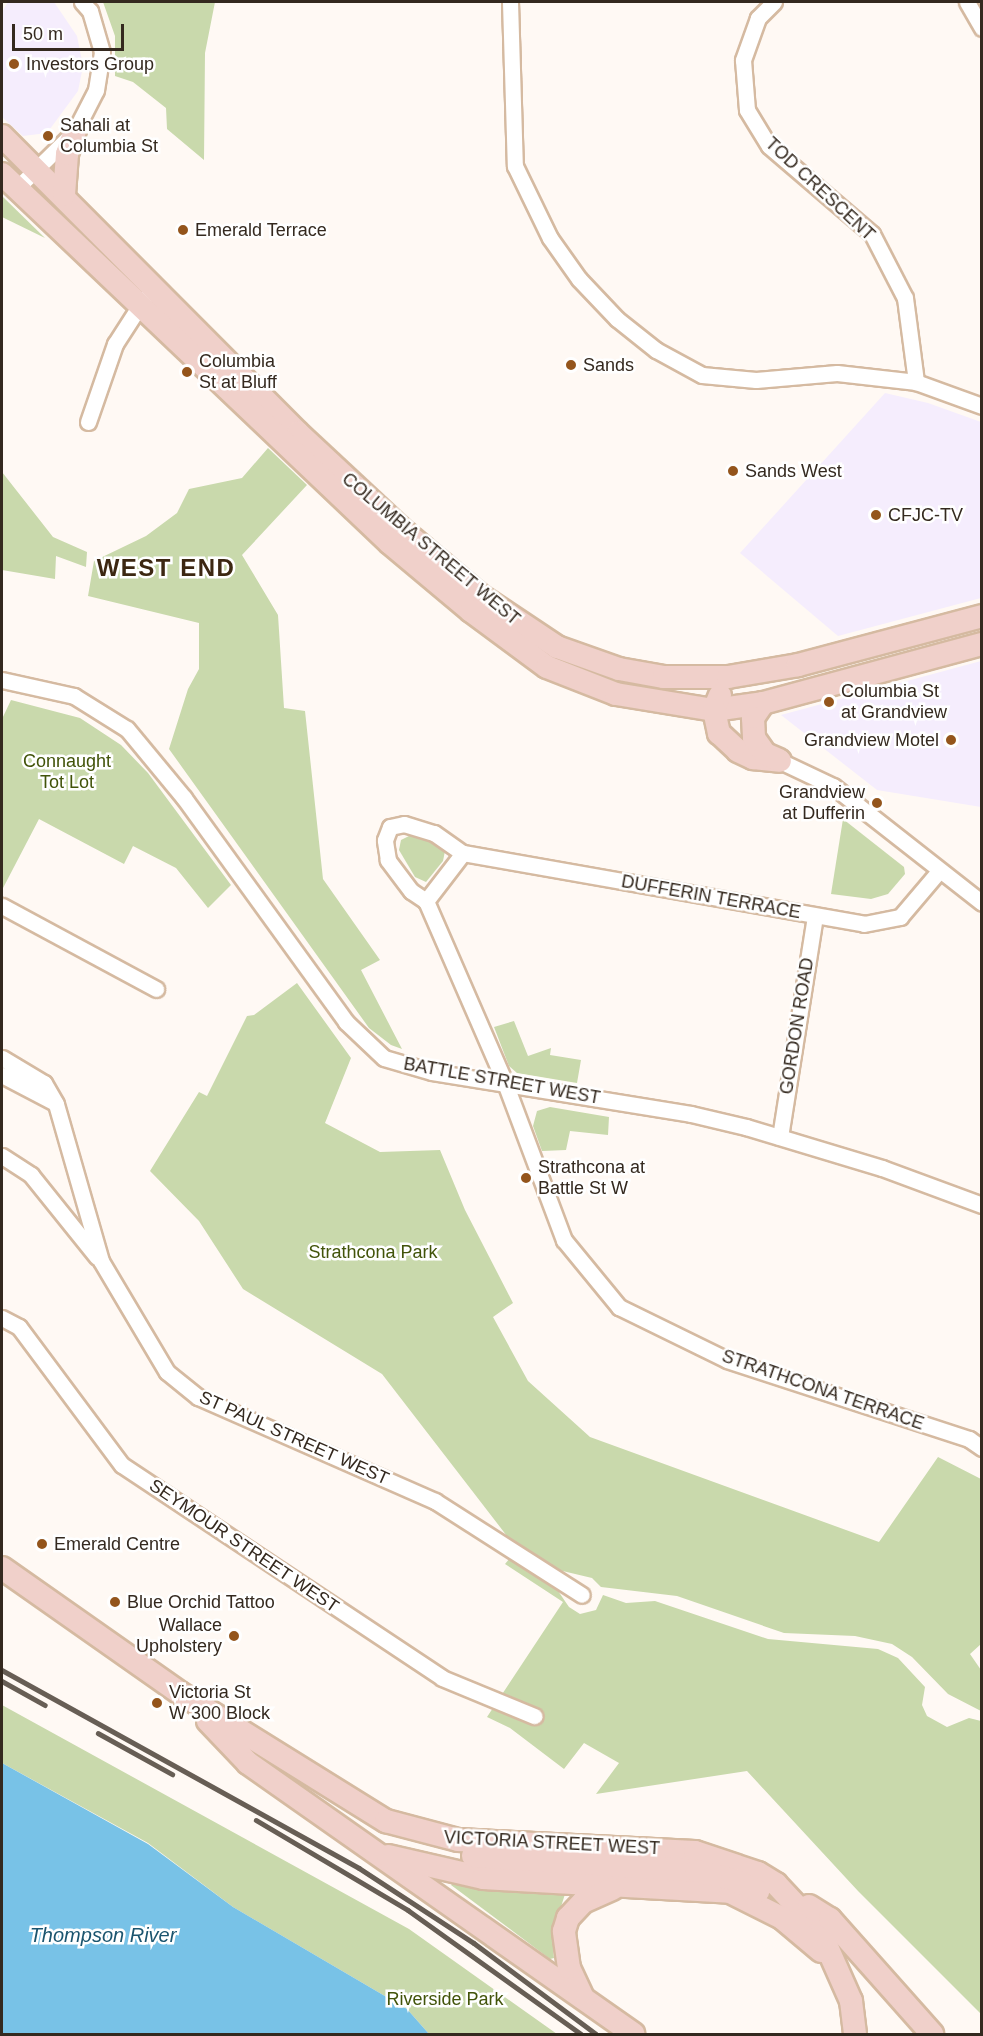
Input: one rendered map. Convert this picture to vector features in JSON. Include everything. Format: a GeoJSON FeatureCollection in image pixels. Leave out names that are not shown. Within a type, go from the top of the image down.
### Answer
{"type":"FeatureCollection","features":[{"type":"Feature","properties":{"kind":"main road"},"geometry":{"type":"LineString","coordinates":[[64,195],[67,154],[75,131]]}},
{"type":"Feature","properties":{"kind":"main road","name":"COLUMBIA STREET WEST"},"geometry":{"type":"LineString","coordinates":[[2,136],[385,514],[482,597],[529,631],[558,647],[619,669],[664,677],[728,677],[798,665],[981,616]]}},
{"type":"Feature","properties":{"kind":"main road","name":"COLUMBIA STREET WEST"},"geometry":{"type":"LineString","coordinates":[[9,181],[390,543],[517,647],[547,667],[616,694],[714,710],[764,703],[981,644]]}},
{"type":"Feature","properties":{"kind":"main road"},"geometry":{"type":"LineString","coordinates":[[728,677],[714,710],[719,733],[738,751],[753,758],[780,761]]}},
{"type":"Feature","properties":{"kind":"main road"},"geometry":{"type":"LineString","coordinates":[[764,703],[753,718],[754,738],[765,754],[780,761]]}},
{"type":"Feature","properties":{"kind":"main road","name":"VICTORIA STREET WEST"},"geometry":{"type":"LineString","coordinates":[[2,1568],[180,1693],[356,1805],[424,1834],[531,1845],[695,1852],[733,1863],[776,1884],[830,1919],[932,2034]]}},
{"type":"Feature","properties":{"kind":"main road","name":"VICTORIA STREET WEST"},"geometry":{"type":"LineString","coordinates":[[180,1693],[248,1763],[633,2034]]}},
{"type":"Feature","properties":{"kind":"main road"},"geometry":{"type":"LineString","coordinates":[[200,1712],[350,1818],[387,1834],[466,1856],[696,1871],[732,1879],[761,1892],[788,1911],[838,1970]]}},
{"type":"Feature","properties":{"kind":"main road"},"geometry":{"type":"LineString","coordinates":[[375,1852],[483,1878],[619,1887],[698,1887],[730,1892],[782,1918],[821,1951]]}},
{"type":"Feature","properties":{"kind":"main road","name":"VICTORIA STREET WEST"},"geometry":{"type":"LineString","coordinates":[[776,1884],[820,1931],[851,2001],[855,2033]]}},
{"type":"Feature","properties":{"kind":"main road"},"geometry":{"type":"LineString","coordinates":[[584,1999],[569,1968],[564,1931],[568,1918],[583,1902],[619,1887]]}},
{"type":"Feature","properties":{"kind":"street"},"geometry":{"type":"LineString","coordinates":[[9,181],[37,170],[75,131],[96,90],[102,52],[90,11],[82,2]]}},
{"type":"Feature","properties":{"kind":"street"},"geometry":{"type":"LineString","coordinates":[[510,2],[515,166],[550,238],[579,279],[617,319],[656,350],[702,375],[756,380],[837,373],[915,382],[965,397],[981,406]]}},
{"type":"Feature","properties":{"kind":"street","name":"TOD CRESCENT"},"geometry":{"type":"LineString","coordinates":[[774,2],[758,18],[743,60],[747,110],[769,146],[872,234],[906,298],[915,382]]}},
{"type":"Feature","properties":{"kind":"street"},"geometry":{"type":"LineString","coordinates":[[967,2],[981,28]]}},
{"type":"Feature","properties":{"kind":"street"},"geometry":{"type":"LineString","coordinates":[[88,422],[115,344],[152,286]]}},
{"type":"Feature","properties":{"kind":"street","name":"BATTLE STREET WEST"},"geometry":{"type":"LineString","coordinates":[[2,680],[74,696],[127,729],[184,798],[346,1022],[374,1050],[404,1066],[690,1114],[780,1137],[981,1205]]}},
{"type":"Feature","properties":{"kind":"street"},"geometry":{"type":"LineString","coordinates":[[780,761],[833,786],[981,903]]}},
{"type":"Feature","properties":{"kind":"street","name":"DUFFERIN TERRACE"},"geometry":{"type":"LineString","coordinates":[[390,827],[404,824],[434,833],[463,853],[864,924],[900,917],[939,871]]}},
{"type":"Feature","properties":{"kind":"street","name":"STRATHCONA TERRACE"},"geometry":{"type":"LineString","coordinates":[[390,827],[385,840],[388,860],[411,891],[426,902],[505,1083],[564,1240],[620,1307],[727,1360],[969,1439],[981,1448]]}},
{"type":"Feature","properties":{"kind":"street"},"geometry":{"type":"LineString","coordinates":[[426,902],[463,853]]}},
{"type":"Feature","properties":{"kind":"street"},"geometry":{"type":"LineString","coordinates":[[2,906],[156,989]]}},
{"type":"Feature","properties":{"kind":"street","name":"GORDON ROAD"},"geometry":{"type":"LineString","coordinates":[[780,1137],[815,916]]}},
{"type":"Feature","properties":{"kind":"street","name":"ST PAUL STREET WEST"},"geometry":{"type":"LineString","coordinates":[[2,1058],[44,1083],[56,1104],[101,1261],[167,1372],[198,1397],[435,1501],[582,1595]]}},
{"type":"Feature","properties":{"kind":"street"},"geometry":{"type":"LineString","coordinates":[[2,1075],[56,1104]]}},
{"type":"Feature","properties":{"kind":"street"},"geometry":{"type":"LineString","coordinates":[[2,1156],[31,1174],[101,1261]]}},
{"type":"Feature","properties":{"kind":"street","name":"SEYMOUR STREET WEST"},"geometry":{"type":"LineString","coordinates":[[2,1318],[19,1327],[122,1465],[442,1678],[534,1716]]}},
{"type":"Feature","properties":{"kind":"shaded area"},"geometry":{"type":"Polygon","coordinates":[[[8,2],[54,2],[77,36],[83,66],[78,91],[47,133],[23,136],[2,117],[2,12],[8,2]]]}},
{"type":"Feature","properties":{"kind":"shaded area"},"geometry":{"type":"Polygon","coordinates":[[[885,393],[928,403],[981,422],[981,598],[838,636],[740,553],[885,393]]]}},
{"type":"Feature","properties":{"kind":"shaded area"},"geometry":{"type":"Polygon","coordinates":[[[981,661],[981,807],[877,790],[781,715],[981,661]]]}},
{"type":"Feature","properties":{"kind":"green space"},"geometry":{"type":"Polygon","coordinates":[[[103,2],[215,2],[205,53],[204,160],[167,129],[166,108],[133,82],[115,76],[115,36],[103,2]]]}},
{"type":"Feature","properties":{"kind":"green space"},"geometry":{"type":"Polygon","coordinates":[[[2,196],[45,238],[2,217],[2,196]]]}},
{"type":"Feature","properties":{"kind":"green space"},"geometry":{"type":"Polygon","coordinates":[[[268,448],[307,485],[242,555],[278,615],[284,708],[305,711],[323,879],[380,960],[361,970],[402,1049],[391,1045],[369,1028],[169,749],[188,689],[199,669],[199,623],[88,596],[94,561],[146,536],[177,513],[189,489],[242,478],[268,448]]]}},
{"type":"Feature","properties":{"kind":"green space"},"geometry":{"type":"Polygon","coordinates":[[[2,472],[53,537],[87,552],[86,567],[56,556],[55,579],[2,570],[2,472]]]}},
{"type":"Feature","properties":{"kind":"green space","name":"Connaught Tot Lot"},"geometry":{"type":"Polygon","coordinates":[[[11,700],[80,718],[121,745],[148,773],[231,885],[208,908],[176,868],[133,846],[124,864],[39,819],[2,890],[2,719],[11,700]]]}},
{"type":"Feature","properties":{"kind":"green space"},"geometry":{"type":"Polygon","coordinates":[[[843,819],[904,867],[905,874],[888,894],[871,899],[831,894],[843,819]]]}},
{"type":"Feature","properties":{"kind":"green space"},"geometry":{"type":"Polygon","coordinates":[[[411,835],[440,842],[445,851],[443,861],[426,882],[415,877],[399,850],[401,840],[411,835]]]}},
{"type":"Feature","properties":{"kind":"green space","name":"Strathcona Park"},"geometry":{"type":"Polygon","coordinates":[[[297,983],[351,1058],[325,1123],[380,1152],[440,1150],[465,1210],[513,1303],[493,1317],[528,1381],[590,1437],[879,1542],[938,1457],[981,1479],[981,1644],[970,1654],[981,1670],[981,1711],[948,1694],[912,1657],[892,1644],[855,1636],[784,1633],[677,1596],[601,1587],[592,1578],[550,1568],[517,1549],[382,1374],[243,1289],[199,1221],[150,1171],[199,1092],[207,1096],[247,1016],[254,1015],[297,983]]]}},
{"type":"Feature","properties":{"kind":"green space"},"geometry":{"type":"Polygon","coordinates":[[[514,1021],[528,1056],[551,1048],[550,1055],[581,1060],[577,1083],[517,1073],[509,1066],[494,1027],[514,1021]]]}},
{"type":"Feature","properties":{"kind":"green space"},"geometry":{"type":"Polygon","coordinates":[[[550,1107],[609,1117],[608,1135],[570,1131],[566,1150],[542,1151],[533,1126],[537,1111],[550,1107]]]}},
{"type":"Feature","properties":{"kind":"green space"},"geometry":{"type":"Polygon","coordinates":[[[510,1558],[556,1588],[569,1607],[580,1614],[596,1610],[603,1595],[626,1603],[655,1601],[768,1639],[878,1649],[898,1658],[925,1687],[922,1705],[927,1716],[947,1727],[969,1718],[981,1721],[981,2014],[858,1891],[747,1771],[596,1794],[619,1763],[584,1743],[564,1769],[510,1728],[487,1717],[563,1602],[505,1564],[510,1558]]]}},
{"type":"Feature","properties":{"kind":"green space","name":"Riverside Park"},"geometry":{"type":"Polygon","coordinates":[[[2,1705],[409,1929],[557,2034],[429,2034],[407,2009],[233,1907],[148,1843],[2,1763],[2,1705]]]}},
{"type":"Feature","properties":{"kind":"green space"},"geometry":{"type":"Polygon","coordinates":[[[454,1881],[566,1891],[552,1935],[554,1958],[550,1959],[451,1885],[454,1881]]]}},
{"type":"Feature","properties":{"kind":"water","name":"Thompson River"},"geometry":{"type":"Polygon","coordinates":[[[2,1763],[148,1844],[233,1907],[407,2009],[429,2034],[2,2034],[2,1763]]]}},
{"type":"Feature","properties":{"kind":"railway"},"geometry":{"type":"LineString","coordinates":[[2,1670],[359,1868],[474,1943],[596,2034]]}},
{"type":"Feature","properties":{"kind":"railway"},"geometry":{"type":"LineString","coordinates":[[2,1681],[45,1705]]}},
{"type":"Feature","properties":{"kind":"railway"},"geometry":{"type":"LineString","coordinates":[[98,1733],[172,1774]]}},
{"type":"Feature","properties":{"kind":"railway"},"geometry":{"type":"LineString","coordinates":[[256,1820],[408,1910],[581,2034]]}},
{"type":"Feature","properties":{"kind":"place","name":"Investors Group"},"geometry":{"type":"Point","coordinates":[14,64]}},
{"type":"Feature","properties":{"kind":"place","name":"Sahali at Columbia St"},"geometry":{"type":"Point","coordinates":[48,136]}},
{"type":"Feature","properties":{"kind":"place","name":"Emerald Terrace"},"geometry":{"type":"Point","coordinates":[183,230]}},
{"type":"Feature","properties":{"kind":"place","name":"Sands"},"geometry":{"type":"Point","coordinates":[571,365]}},
{"type":"Feature","properties":{"kind":"place","name":"Columbia St at Bluff"},"geometry":{"type":"Point","coordinates":[187,372]}},
{"type":"Feature","properties":{"kind":"place","name":"Sands West"},"geometry":{"type":"Point","coordinates":[733,471]}},
{"type":"Feature","properties":{"kind":"place","name":"CFJC-TV"},"geometry":{"type":"Point","coordinates":[876,515]}},
{"type":"Feature","properties":{"kind":"place","name":"Columbia St at Grandview"},"geometry":{"type":"Point","coordinates":[829,702]}},
{"type":"Feature","properties":{"kind":"place","name":"Grandview Motel"},"geometry":{"type":"Point","coordinates":[951,740]}},
{"type":"Feature","properties":{"kind":"place","name":"Grandview at Dufferin"},"geometry":{"type":"Point","coordinates":[877,803]}},
{"type":"Feature","properties":{"kind":"place","name":"Strathcona at Battle St W"},"geometry":{"type":"Point","coordinates":[526,1178]}},
{"type":"Feature","properties":{"kind":"place","name":"Emerald Centre"},"geometry":{"type":"Point","coordinates":[42,1544]}},
{"type":"Feature","properties":{"kind":"place","name":"Blue Orchid Tattoo"},"geometry":{"type":"Point","coordinates":[115,1602]}},
{"type":"Feature","properties":{"kind":"place","name":"Wallace Upholstery"},"geometry":{"type":"Point","coordinates":[234,1636]}},
{"type":"Feature","properties":{"kind":"place","name":"Victoria St W 300 Block"},"geometry":{"type":"Point","coordinates":[157,1703]}},
{"type":"Feature","properties":{"kind":"district","name":"WEST END"},"geometry":{"type":"Point","coordinates":[166,568]}}]}
